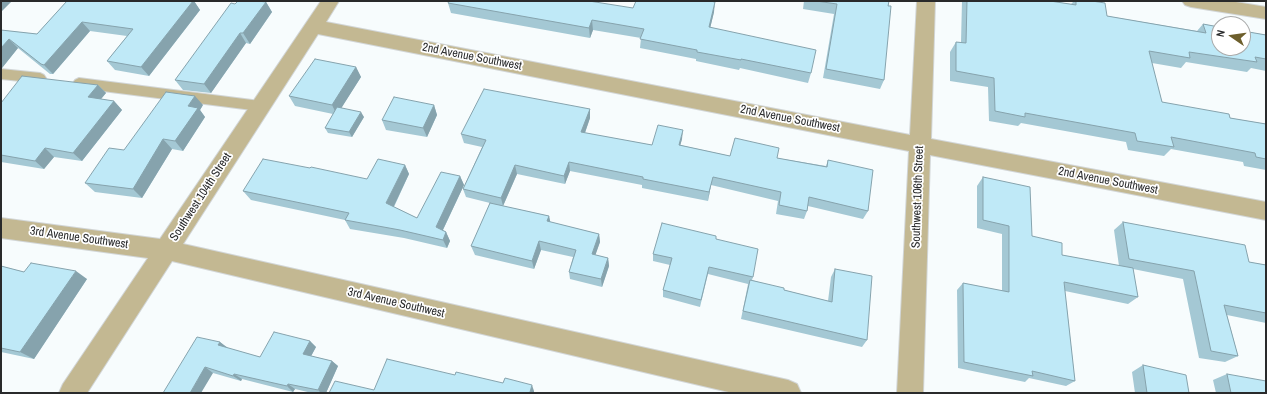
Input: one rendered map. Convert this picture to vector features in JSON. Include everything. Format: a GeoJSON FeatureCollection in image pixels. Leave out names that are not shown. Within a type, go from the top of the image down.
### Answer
{"type":"FeatureCollection","features":[{"type":"Feature","properties":{"kind":"street","name":"Southwest 104th Street"},"geometry":{"type":"LineString","coordinates":[[72,393],[330,1]]}},
{"type":"Feature","properties":{"kind":"street","name":"Southwest 106th Street"},"geometry":{"type":"LineString","coordinates":[[910,393],[926,1]]}},
{"type":"Feature","properties":{"kind":"street"},"geometry":{"type":"LineString","coordinates":[[1191,1],[1266,13]]}},
{"type":"Feature","properties":{"kind":"street","name":"2nd Avenue Southwest"},"geometry":{"type":"LineString","coordinates":[[313,26],[1266,211]]}},
{"type":"Feature","properties":{"kind":"street","name":"3rd Avenue Southwest"},"geometry":{"type":"LineString","coordinates":[[1,228],[166,250],[788,393]]}},
{"type":"Feature","properties":{"kind":"lane"},"geometry":{"type":"LineString","coordinates":[[1,74],[260,106]]}},
{"type":"Feature","properties":{"kind":"building"},"geometry":{"type":"Polygon","coordinates":[[[67,1],[193,1],[141,67],[107,61],[133,29],[82,22],[44,65],[9,39],[1,48],[1,30],[37,34],[67,1]]]}},
{"type":"Feature","properties":{"kind":"building"},"geometry":{"type":"Polygon","coordinates":[[[238,1],[266,2],[243,33],[240,33],[204,84],[175,80],[231,3],[235,4],[238,1]]]}},
{"type":"Feature","properties":{"kind":"building"},"geometry":{"type":"Polygon","coordinates":[[[449,1],[589,1],[633,8],[636,1],[710,1],[715,2],[709,27],[816,50],[811,73],[697,52],[697,50],[640,39],[644,29],[592,20],[589,28],[448,3],[449,1]]]}},
{"type":"Feature","properties":{"kind":"building"},"geometry":{"type":"Polygon","coordinates":[[[816,1],[889,1],[888,6],[891,6],[884,80],[826,69],[837,4],[816,1]]]}},
{"type":"Feature","properties":{"kind":"building"},"geometry":{"type":"Polygon","coordinates":[[[967,1],[1050,1],[1076,5],[1076,1],[1092,1],[1105,3],[1107,16],[1206,33],[1203,24],[1211,26],[1211,55],[1189,52],[1190,58],[1149,51],[1162,102],[1229,114],[1230,118],[1266,124],[1266,159],[1256,157],[1255,153],[1171,137],[1174,147],[1137,141],[1135,133],[1025,113],[1025,117],[995,111],[994,78],[956,71],[956,42],[966,43],[967,1]]]}},
{"type":"Feature","properties":{"kind":"building"},"geometry":{"type":"Polygon","coordinates":[[[1251,32],[1266,35],[1266,59],[1255,57],[1257,62],[1216,56],[1251,56],[1251,32]]]}},
{"type":"Feature","properties":{"kind":"building"},"geometry":{"type":"Polygon","coordinates":[[[315,59],[356,67],[332,105],[289,96],[315,59]]]}},
{"type":"Feature","properties":{"kind":"building"},"geometry":{"type":"Polygon","coordinates":[[[22,76],[98,85],[88,97],[114,101],[73,153],[45,148],[35,161],[1,155],[1,103],[22,76]]]}},
{"type":"Feature","properties":{"kind":"building"},"geometry":{"type":"Polygon","coordinates":[[[484,89],[590,109],[581,132],[652,145],[658,125],[683,130],[679,145],[730,156],[735,138],[779,148],[777,158],[827,167],[828,160],[873,170],[868,211],[809,197],[807,211],[779,205],[781,192],[713,177],[709,192],[569,162],[564,176],[515,165],[501,198],[463,189],[486,140],[461,134],[484,89]]]}},
{"type":"Feature","properties":{"kind":"building"},"geometry":{"type":"Polygon","coordinates":[[[166,92],[195,96],[188,106],[198,108],[175,141],[163,139],[133,189],[85,183],[109,148],[124,150],[166,92]]]}},
{"type":"Feature","properties":{"kind":"building"},"geometry":{"type":"Polygon","coordinates":[[[394,97],[434,105],[423,128],[382,120],[394,97]]]}},
{"type":"Feature","properties":{"kind":"building"},"geometry":{"type":"Polygon","coordinates":[[[337,107],[361,112],[349,132],[325,128],[337,107]]]}},
{"type":"Feature","properties":{"kind":"building"},"geometry":{"type":"Polygon","coordinates":[[[263,159],[311,167],[367,179],[378,159],[405,165],[386,203],[417,218],[441,172],[460,176],[436,227],[446,232],[443,240],[345,220],[349,213],[243,191],[263,159]]]}},
{"type":"Feature","properties":{"kind":"building"},"geometry":{"type":"Polygon","coordinates":[[[983,177],[1030,187],[1032,236],[1062,243],[1062,255],[1133,268],[1138,297],[1064,282],[1075,381],[1032,371],[1033,376],[964,362],[963,283],[1009,292],[1009,226],[983,220],[983,177]]]}},
{"type":"Feature","properties":{"kind":"building"},"geometry":{"type":"Polygon","coordinates":[[[490,203],[549,216],[547,221],[599,234],[592,254],[608,258],[601,279],[569,272],[576,250],[539,241],[532,261],[471,246],[490,203]]]}},
{"type":"Feature","properties":{"kind":"building"},"geometry":{"type":"Polygon","coordinates":[[[1123,222],[1245,245],[1249,262],[1266,265],[1266,313],[1224,305],[1238,356],[1211,351],[1194,271],[1129,259],[1123,222]]]}},
{"type":"Feature","properties":{"kind":"building"},"geometry":{"type":"Polygon","coordinates":[[[662,223],[716,236],[716,239],[758,249],[753,277],[709,267],[701,300],[663,290],[672,258],[653,254],[662,223]]]}},
{"type":"Feature","properties":{"kind":"building"},"geometry":{"type":"Polygon","coordinates":[[[31,263],[76,271],[20,352],[1,348],[1,266],[24,272],[31,263]]]}},
{"type":"Feature","properties":{"kind":"building"},"geometry":{"type":"Polygon","coordinates":[[[835,269],[872,276],[867,340],[743,311],[750,280],[832,302],[835,269]]]}},
{"type":"Feature","properties":{"kind":"building"},"geometry":{"type":"Polygon","coordinates":[[[274,332],[310,341],[303,354],[332,361],[318,390],[288,384],[287,386],[234,374],[233,376],[205,367],[190,393],[163,393],[197,337],[220,342],[218,345],[260,357],[274,332]]]}},
{"type":"Feature","properties":{"kind":"building"},"geometry":{"type":"Polygon","coordinates":[[[387,359],[455,375],[456,372],[503,383],[505,378],[532,385],[530,392],[534,393],[329,393],[335,381],[374,390],[387,359]]]}},
{"type":"Feature","properties":{"kind":"building"},"geometry":{"type":"Polygon","coordinates":[[[1143,365],[1186,375],[1189,393],[1147,393],[1143,365]]]}},
{"type":"Feature","properties":{"kind":"building"},"geometry":{"type":"Polygon","coordinates":[[[1227,374],[1266,381],[1266,393],[1231,393],[1227,374]]]}}]}
